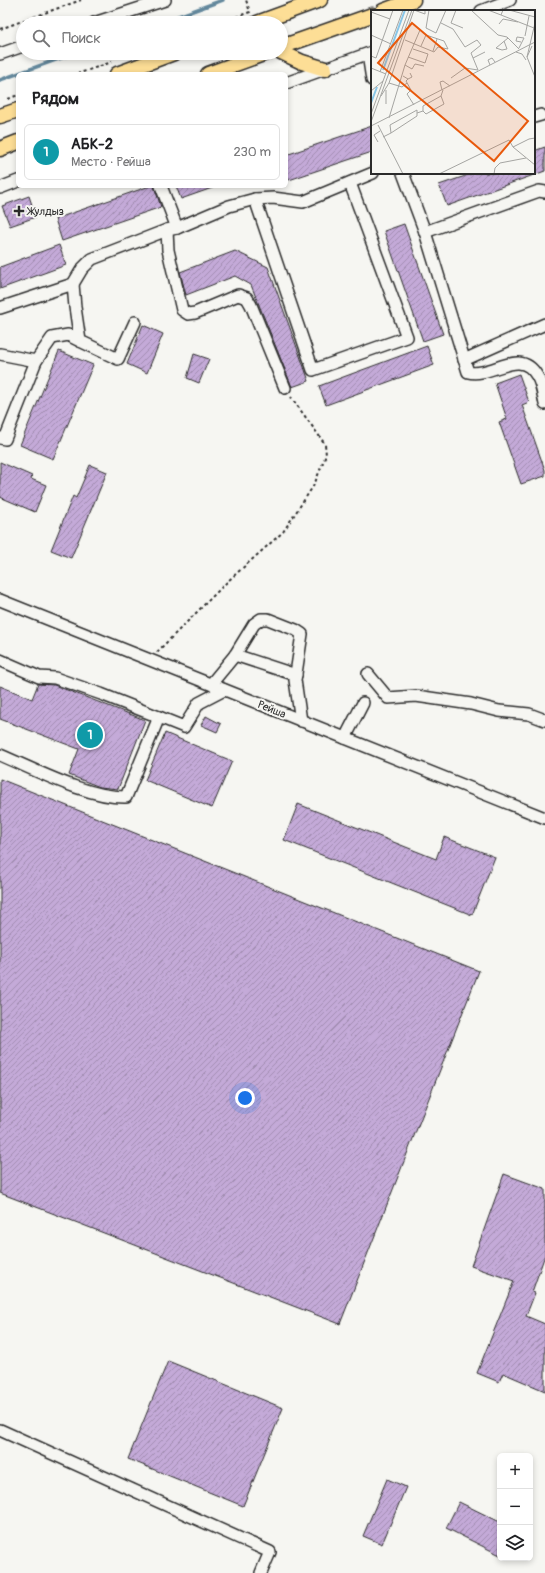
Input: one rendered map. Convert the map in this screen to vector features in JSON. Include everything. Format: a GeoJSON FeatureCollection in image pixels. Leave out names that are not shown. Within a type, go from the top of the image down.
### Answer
{"type":"FeatureCollection","features":[{"type":"Feature","properties":{"kind":"main road"},"geometry":{"type":"LineString","coordinates":[[276,16],[320,0]]}},
{"type":"Feature","properties":{"kind":"main road"},"geometry":{"type":"LineString","coordinates":[[386,10],[413,0]]}},
{"type":"Feature","properties":{"kind":"main road"},"geometry":{"type":"LineString","coordinates":[[288,45],[371,15]]}},
{"type":"Feature","properties":{"kind":"main road"},"geometry":{"type":"LineString","coordinates":[[288,55],[302,62],[325,69]]}},
{"type":"Feature","properties":{"kind":"main road"},"geometry":{"type":"LineString","coordinates":[[115,67],[144,60]]}},
{"type":"Feature","properties":{"kind":"main road"},"geometry":{"type":"LineString","coordinates":[[214,72],[247,60]]}},
{"type":"Feature","properties":{"kind":"main road"},"geometry":{"type":"LineString","coordinates":[[0,116],[16,111]]}},
{"type":"Feature","properties":{"kind":"main road"},"geometry":{"type":"LineString","coordinates":[[0,149],[16,143]]}},
{"type":"Feature","properties":{"kind":"street"},"geometry":{"type":"LineString","coordinates":[[116,16],[165,0]]}},
{"type":"Feature","properties":{"kind":"street"},"geometry":{"type":"LineString","coordinates":[[484,10],[510,0]]}},
{"type":"Feature","properties":{"kind":"street"},"geometry":{"type":"LineString","coordinates":[[0,54],[16,48]]}},
{"type":"Feature","properties":{"kind":"street"},"geometry":{"type":"LineString","coordinates":[[288,82],[370,53],[371,66]]}},
{"type":"Feature","properties":{"kind":"street"},"geometry":{"type":"LineString","coordinates":[[80,341],[73,284],[82,269],[92,259],[229,206],[255,199],[273,198],[303,202],[371,174]]}},
{"type":"Feature","properties":{"kind":"street"},"geometry":{"type":"LineString","coordinates":[[403,174],[426,232],[468,372],[474,374],[516,362],[529,367],[538,377],[545,404]]}},
{"type":"Feature","properties":{"kind":"street"},"geometry":{"type":"LineString","coordinates":[[0,188],[16,182]]}},
{"type":"Feature","properties":{"kind":"street"},"geometry":{"type":"LineString","coordinates":[[255,199],[313,370],[407,337],[350,183]]}},
{"type":"Feature","properties":{"kind":"street"},"geometry":{"type":"LineString","coordinates":[[162,188],[172,229],[168,250],[182,310],[188,314],[195,313],[238,295],[247,298],[285,388]]}},
{"type":"Feature","properties":{"kind":"street"},"geometry":{"type":"LineString","coordinates":[[426,232],[539,191],[545,192]]}},
{"type":"Feature","properties":{"kind":"street"},"geometry":{"type":"LineString","coordinates":[[0,308],[73,284]]}},
{"type":"Feature","properties":{"kind":"street"},"geometry":{"type":"LineString","coordinates":[[0,438],[5,439],[36,361],[52,338],[68,335],[118,359],[135,322]]}},
{"type":"Feature","properties":{"kind":"street"},"geometry":{"type":"LineString","coordinates":[[464,360],[545,324]]}},
{"type":"Feature","properties":{"kind":"street"},"geometry":{"type":"LineString","coordinates":[[0,354],[36,361]]}},
{"type":"Feature","properties":{"kind":"street","name":"Рейша"},"geometry":{"type":"LineString","coordinates":[[0,600],[545,818]]}},
{"type":"Feature","properties":{"kind":"street"},"geometry":{"type":"LineString","coordinates":[[211,684],[235,655],[254,624],[261,619],[268,619],[296,630],[302,634],[296,675],[296,692],[301,721]]}},
{"type":"Feature","properties":{"kind":"street"},"geometry":{"type":"LineString","coordinates":[[235,655],[296,675]]}},
{"type":"Feature","properties":{"kind":"street"},"geometry":{"type":"LineString","coordinates":[[0,660],[39,677],[55,678],[101,694],[184,727],[199,703],[224,690]]}},
{"type":"Feature","properties":{"kind":"street"},"geometry":{"type":"LineString","coordinates":[[368,674],[388,698],[416,696],[455,701],[499,711],[529,714],[545,720]]}},
{"type":"Feature","properties":{"kind":"street"},"geometry":{"type":"LineString","coordinates":[[345,738],[363,703]]}},
{"type":"Feature","properties":{"kind":"street"},"geometry":{"type":"LineString","coordinates":[[0,755],[79,788],[113,797],[126,797],[159,717]]}},
{"type":"Feature","properties":{"kind":"street"},"geometry":{"type":"LineString","coordinates":[[0,1430],[270,1552],[261,1573]]}},
{"type":"Feature","properties":{"kind":"path"},"geometry":{"type":"LineString","coordinates":[[36,16],[80,0]]}},
{"type":"Feature","properties":{"kind":"path"},"geometry":{"type":"LineString","coordinates":[[239,16],[250,12],[246,0]]}},
{"type":"Feature","properties":{"kind":"path"},"geometry":{"type":"LineString","coordinates":[[0,29],[16,23]]}},
{"type":"Feature","properties":{"kind":"path"},"geometry":{"type":"LineString","coordinates":[[88,72],[115,67]]}},
{"type":"Feature","properties":{"kind":"path"},"geometry":{"type":"LineString","coordinates":[[2,101],[16,96]]}},
{"type":"Feature","properties":{"kind":"path"},"geometry":{"type":"LineString","coordinates":[[149,660],[229,580],[283,532],[314,485],[326,455],[325,444],[285,388]]}},
{"type":"Feature","properties":{"kind":"building"},"geometry":{"type":"Polygon","coordinates":[[[371,126],[371,152],[289,180],[288,154],[371,126]]]}},
{"type":"Feature","properties":{"kind":"building"},"geometry":{"type":"Polygon","coordinates":[[[545,147],[545,171],[447,206],[439,185],[471,174],[535,174],[535,151],[545,147]]]}},
{"type":"Feature","properties":{"kind":"building"},"geometry":{"type":"Polygon","coordinates":[[[144,188],[155,188],[161,207],[62,241],[55,219],[144,188]]]}},
{"type":"Feature","properties":{"kind":"building"},"geometry":{"type":"Polygon","coordinates":[[[177,188],[212,188],[181,199],[177,188]]]}},
{"type":"Feature","properties":{"kind":"building","name":"Жулдыз"},"geometry":{"type":"Polygon","coordinates":[[[29,196],[36,217],[10,226],[2,206],[29,196]]]}},
{"type":"Feature","properties":{"kind":"building"},"geometry":{"type":"Polygon","coordinates":[[[404,224],[443,334],[423,341],[384,231],[404,224]]]}},
{"type":"Feature","properties":{"kind":"building"},"geometry":{"type":"Polygon","coordinates":[[[59,245],[66,265],[0,289],[0,267],[59,245]]]}},
{"type":"Feature","properties":{"kind":"building"},"geometry":{"type":"Polygon","coordinates":[[[235,251],[268,267],[309,381],[292,387],[251,285],[235,276],[186,295],[180,272],[235,251]]]}},
{"type":"Feature","properties":{"kind":"building"},"geometry":{"type":"Polygon","coordinates":[[[143,325],[163,334],[147,373],[127,364],[143,325]]]}},
{"type":"Feature","properties":{"kind":"building"},"geometry":{"type":"Polygon","coordinates":[[[427,346],[434,365],[326,405],[319,386],[427,346]]]}},
{"type":"Feature","properties":{"kind":"building"},"geometry":{"type":"Polygon","coordinates":[[[59,351],[93,365],[53,459],[20,445],[59,351]]]}},
{"type":"Feature","properties":{"kind":"building"},"geometry":{"type":"Polygon","coordinates":[[[194,354],[209,359],[199,383],[187,378],[194,354]]]}},
{"type":"Feature","properties":{"kind":"building"},"geometry":{"type":"Polygon","coordinates":[[[519,374],[529,402],[522,405],[545,470],[545,476],[521,484],[499,422],[507,419],[495,383],[519,374]]]}},
{"type":"Feature","properties":{"kind":"building"},"geometry":{"type":"Polygon","coordinates":[[[0,462],[32,476],[31,479],[46,485],[35,512],[0,497],[0,462]]]}},
{"type":"Feature","properties":{"kind":"building"},"geometry":{"type":"Polygon","coordinates":[[[90,465],[107,472],[71,558],[51,550],[73,496],[76,498],[90,465]]]}},
{"type":"Feature","properties":{"kind":"building"},"geometry":{"type":"Polygon","coordinates":[[[38,684],[54,685],[145,720],[118,789],[100,787],[69,775],[79,749],[0,719],[0,686],[32,699],[38,684]]]}},
{"type":"Feature","properties":{"kind":"building"},"geometry":{"type":"Polygon","coordinates":[[[206,716],[221,724],[217,732],[201,725],[206,716]]]}},
{"type":"Feature","properties":{"kind":"building"},"geometry":{"type":"Polygon","coordinates":[[[165,733],[232,761],[212,808],[145,780],[165,733]]]}},
{"type":"Feature","properties":{"kind":"building"},"geometry":{"type":"Polygon","coordinates":[[[0,779],[479,971],[340,1324],[0,1193],[0,779]]]}},
{"type":"Feature","properties":{"kind":"building"},"geometry":{"type":"Polygon","coordinates":[[[298,804],[436,859],[444,837],[495,857],[472,915],[284,840],[298,804]]]}},
{"type":"Feature","properties":{"kind":"building"},"geometry":{"type":"Polygon","coordinates":[[[504,1174],[545,1189],[545,1255],[532,1292],[535,1293],[526,1316],[545,1324],[545,1391],[503,1373],[499,1382],[477,1373],[514,1281],[471,1266],[504,1174]]]}},
{"type":"Feature","properties":{"kind":"building"},"geometry":{"type":"Polygon","coordinates":[[[168,1361],[283,1408],[243,1506],[128,1459],[168,1361]]]}},
{"type":"Feature","properties":{"kind":"building"},"geometry":{"type":"Polygon","coordinates":[[[387,1479],[406,1487],[382,1544],[363,1536],[387,1479]]]}},
{"type":"Feature","properties":{"kind":"building"},"geometry":{"type":"Polygon","coordinates":[[[459,1502],[497,1521],[497,1554],[446,1528],[459,1502]]]}},
{"type":"Feature","properties":{"kind":"waterway"},"geometry":{"type":"LineString","coordinates":[[178,16],[223,0]]}},
{"type":"Feature","properties":{"kind":"waterway"},"geometry":{"type":"LineString","coordinates":[[22,72],[56,60]]}},
{"type":"Feature","properties":{"kind":"waterway"},"geometry":{"type":"LineString","coordinates":[[0,80],[16,74]]}},
{"type":"Feature","properties":{"kind":"place","name":"Жулдыз"},"geometry":{"type":"Point","coordinates":[19,211]}},
{"type":"Feature","properties":{"kind":"place","name":"АБК-2"},"geometry":{"type":"Point","coordinates":[90,735]}}]}
